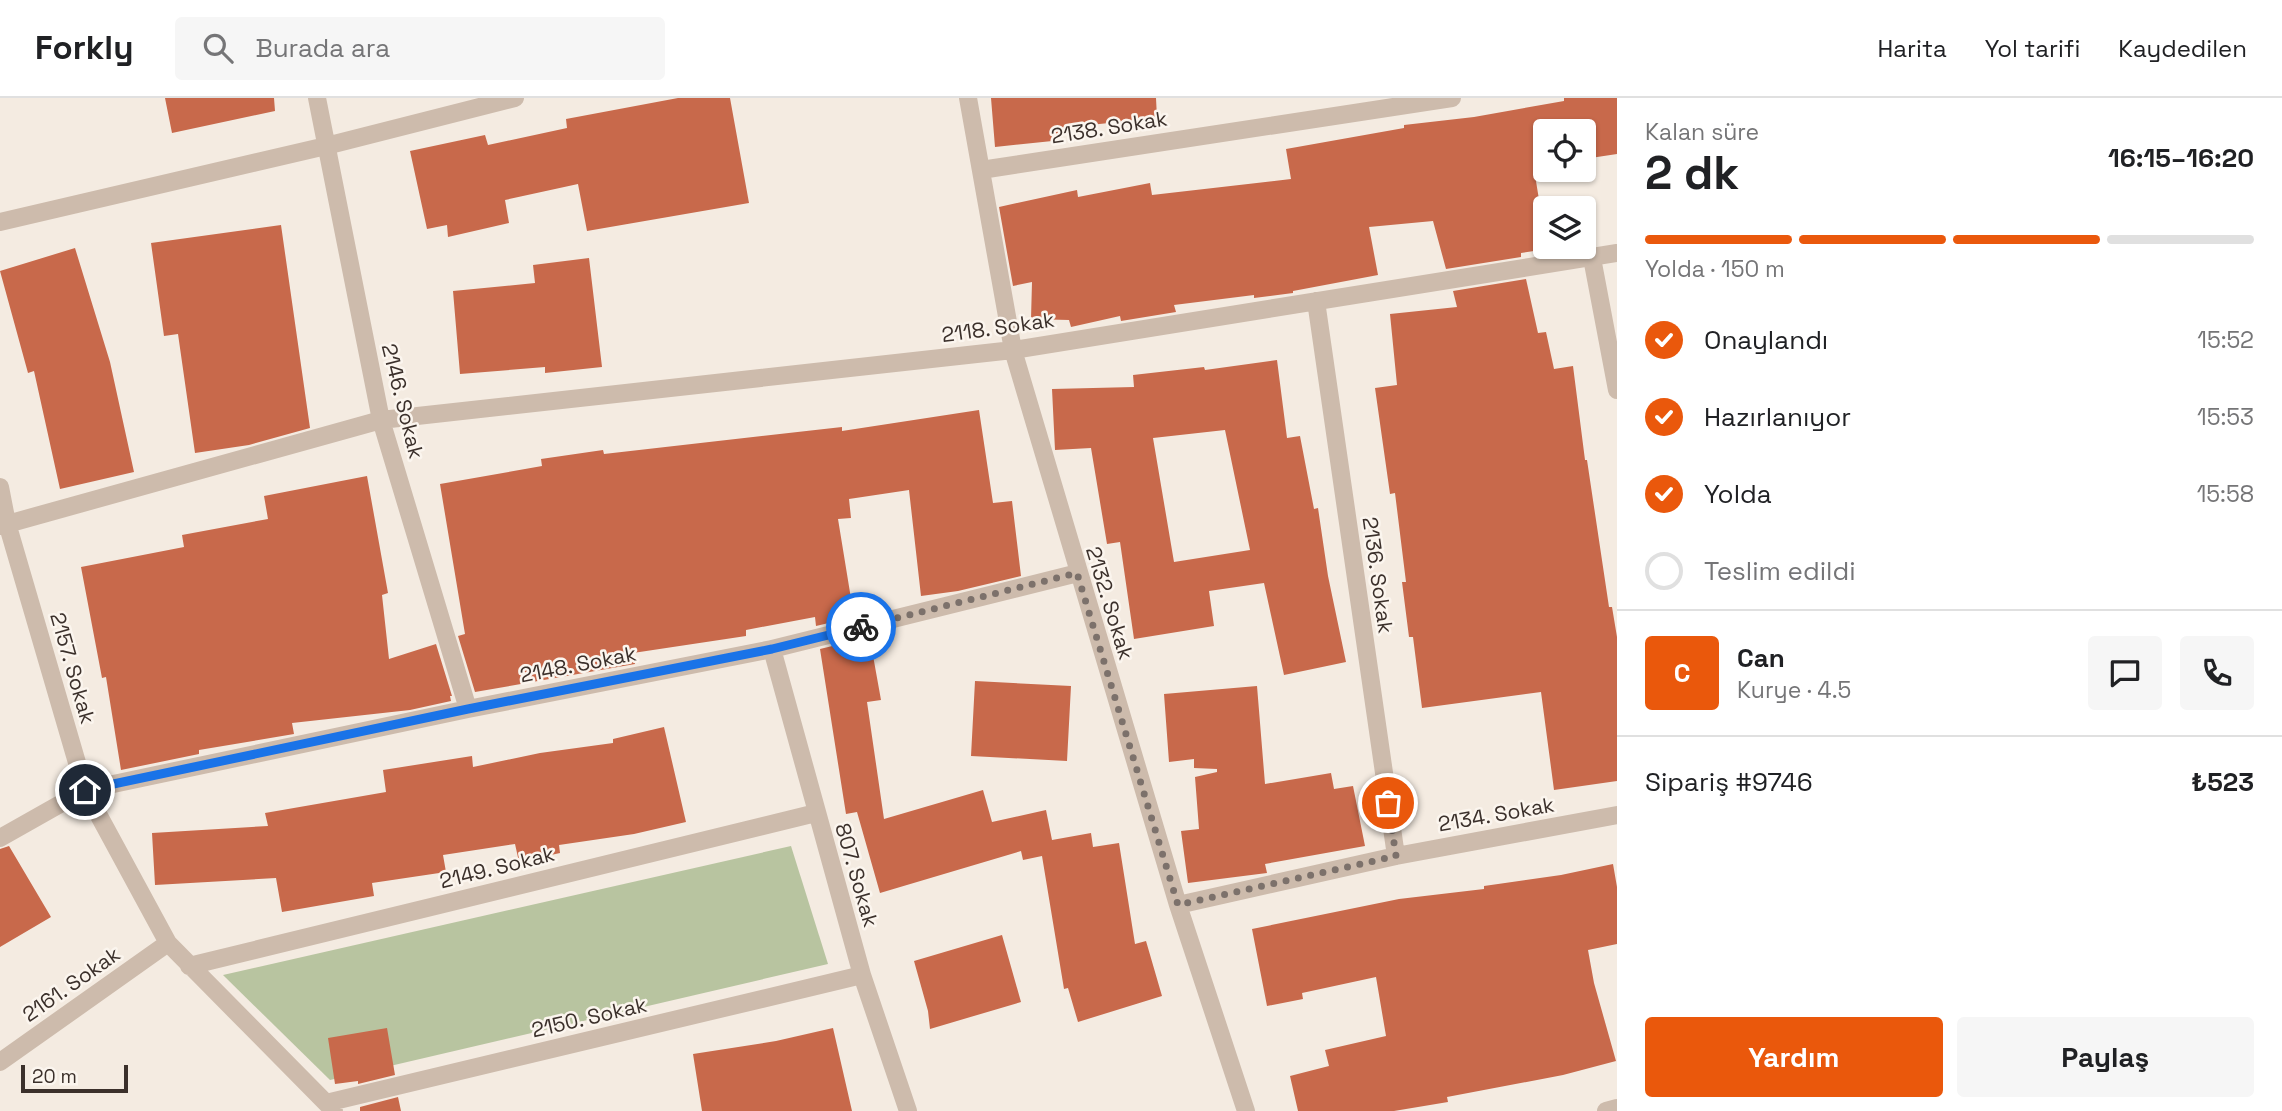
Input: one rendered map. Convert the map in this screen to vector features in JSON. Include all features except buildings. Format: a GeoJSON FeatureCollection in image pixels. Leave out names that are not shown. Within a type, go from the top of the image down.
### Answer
{"type":"FeatureCollection","features":[{"type":"Feature","properties":{"kind":"street","name":"2146. Sokak"},"geometry":{"type":"LineString","coordinates":[[317,98],[381,420],[468,709]]}},
{"type":"Feature","properties":{"kind":"street"},"geometry":{"type":"LineString","coordinates":[[0,222],[326,146],[515,98]]}},
{"type":"Feature","properties":{"kind":"street","name":"2132. Sokak"},"geometry":{"type":"LineString","coordinates":[[968,98],[1013,350],[1077,573],[1178,905],[1246,1111]]}},
{"type":"Feature","properties":{"kind":"street","name":"2138. Sokak"},"geometry":{"type":"LineString","coordinates":[[981,170],[1452,98]]}},
{"type":"Feature","properties":{"kind":"street","name":"2118. Sokak"},"geometry":{"type":"LineString","coordinates":[[1596,257],[1617,253]]}},
{"type":"Feature","properties":{"kind":"street","name":"2118. Sokak"},"geometry":{"type":"LineString","coordinates":[[4,525],[381,420],[1013,350],[1585,259]]}},
{"type":"Feature","properties":{"kind":"street"},"geometry":{"type":"LineString","coordinates":[[1591,259],[1617,390]]}},
{"type":"Feature","properties":{"kind":"street","name":"2136. Sokak"},"geometry":{"type":"LineString","coordinates":[[1316,301],[1396,856]]}},
{"type":"Feature","properties":{"kind":"street","name":"2157. Sokak"},"geometry":{"type":"LineString","coordinates":[[0,487],[4,525],[85,790],[168,943],[330,1107]]}},
{"type":"Feature","properties":{"kind":"street","name":"2148. Sokak"},"geometry":{"type":"LineString","coordinates":[[0,838],[85,790],[468,709],[772,649],[1077,573]]}},
{"type":"Feature","properties":{"kind":"street","name":"807. Sokak"},"geometry":{"type":"LineString","coordinates":[[772,649],[862,975],[908,1111]]}},
{"type":"Feature","properties":{"kind":"street","name":"2149. Sokak"},"geometry":{"type":"LineString","coordinates":[[189,966],[816,813]]}},
{"type":"Feature","properties":{"kind":"street","name":"2134. Sokak"},"geometry":{"type":"LineString","coordinates":[[1178,905],[1396,856],[1617,815]]}},
{"type":"Feature","properties":{"kind":"street","name":"2161. Sokak"},"geometry":{"type":"LineString","coordinates":[[0,1062],[168,943]]}},
{"type":"Feature","properties":{"kind":"street","name":"2150. Sokak"},"geometry":{"type":"LineString","coordinates":[[330,1107],[862,975]]}},
{"type":"Feature","properties":{"kind":"street"},"geometry":{"type":"LineString","coordinates":[[1606,1111],[1617,1108]]}},
{"type":"Feature","properties":{"kind":"green space"},"geometry":{"type":"Polygon","coordinates":[[[791,846],[828,964],[330,1080],[223,975],[791,846]]]}},
{"type":"Feature","properties":{"kind":"way so far"},"geometry":{"type":"LineString","coordinates":[[861,627],[1077,573],[1178,905],[1396,856],[1388,803]]}},
{"type":"Feature","properties":{"kind":"route"},"geometry":{"type":"LineString","coordinates":[[85,790],[468,709],[772,649],[861,627]]}}]}
